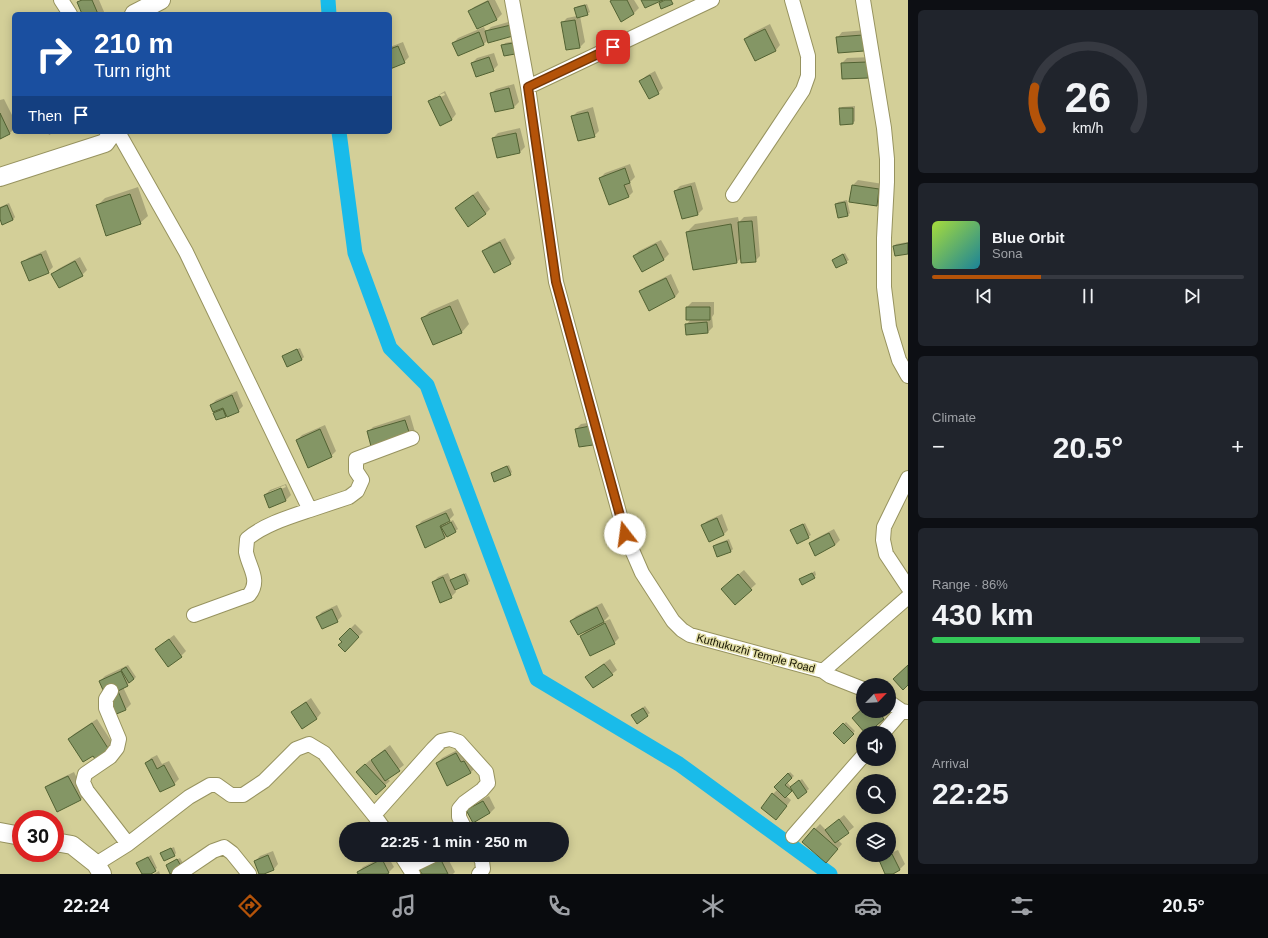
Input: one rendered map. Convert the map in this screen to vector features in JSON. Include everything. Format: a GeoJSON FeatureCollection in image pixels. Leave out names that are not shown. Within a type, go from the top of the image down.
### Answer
{"type":"FeatureCollection","features":[{"type":"Feature","properties":{"kind":"main road"},"geometry":{"type":"LineString","coordinates":[[138,12],[161,0]]}},
{"type":"Feature","properties":{"kind":"main road"},"geometry":{"type":"LineString","coordinates":[[0,177],[105,143],[112,134]]}},
{"type":"Feature","properties":{"kind":"main road"},"geometry":{"type":"LineString","coordinates":[[0,832],[12,834]]}},
{"type":"Feature","properties":{"kind":"main road"},"geometry":{"type":"LineString","coordinates":[[64,844],[72,845],[99,869]]}},
{"type":"Feature","properties":{"kind":"street"},"geometry":{"type":"LineString","coordinates":[[61,0],[69,12]]}},
{"type":"Feature","properties":{"kind":"street","name":"Kuthukuzhi Temple Road"},"geometry":{"type":"LineString","coordinates":[[512,0],[528,87],[556,282],[625,534],[642,573],[673,622],[682,630],[698,638],[823,671],[830,676],[856,686]]}},
{"type":"Feature","properties":{"kind":"street"},"geometry":{"type":"LineString","coordinates":[[528,87],[712,0]]}},
{"type":"Feature","properties":{"kind":"street"},"geometry":{"type":"LineString","coordinates":[[733,195],[803,90],[808,76],[808,56],[792,0]]}},
{"type":"Feature","properties":{"kind":"street"},"geometry":{"type":"LineString","coordinates":[[863,0],[888,159],[884,238],[884,287],[889,327],[899,360],[908,376]]}},
{"type":"Feature","properties":{"kind":"street"},"geometry":{"type":"LineString","coordinates":[[119,134],[186,252],[310,510]]}},
{"type":"Feature","properties":{"kind":"street"},"geometry":{"type":"LineString","coordinates":[[194,615],[249,595],[254,589],[255,578],[246,551],[247,539],[253,534],[285,519],[349,497],[357,491],[362,480],[356,471],[356,460],[412,438]]}},
{"type":"Feature","properties":{"kind":"street"},"geometry":{"type":"LineString","coordinates":[[908,478],[884,527],[882,540],[886,554],[908,587]]}},
{"type":"Feature","properties":{"kind":"street"},"geometry":{"type":"LineString","coordinates":[[823,671],[908,597]]}},
{"type":"Feature","properties":{"kind":"street"},"geometry":{"type":"LineString","coordinates":[[111,691],[106,699],[106,708],[119,739],[117,748],[110,757],[85,774],[83,782],[86,791],[128,844]]}},
{"type":"Feature","properties":{"kind":"street"},"geometry":{"type":"LineString","coordinates":[[890,726],[905,711],[896,706]]}},
{"type":"Feature","properties":{"kind":"street"},"geometry":{"type":"LineString","coordinates":[[374,815],[433,749],[441,741],[450,739],[459,742],[486,772],[488,783],[482,790],[464,803],[459,809],[459,817],[462,822]]}},
{"type":"Feature","properties":{"kind":"street"},"geometry":{"type":"LineString","coordinates":[[99,869],[189,796],[210,785],[217,785],[231,795],[243,795],[264,781],[296,749],[309,744],[324,753],[379,822]]}},
{"type":"Feature","properties":{"kind":"street"},"geometry":{"type":"LineString","coordinates":[[793,836],[856,764]]}},
{"type":"Feature","properties":{"kind":"street"},"geometry":{"type":"LineString","coordinates":[[179,874],[213,851],[224,848],[232,853],[249,874]]}},
{"type":"Feature","properties":{"kind":"street"},"geometry":{"type":"LineString","coordinates":[[411,870],[423,862]]}},
{"type":"Feature","properties":{"kind":"street"},"geometry":{"type":"LineString","coordinates":[[479,874],[483,869],[482,862]]}},
{"type":"Feature","properties":{"kind":"building"},"geometry":{"type":"Polygon","coordinates":[[[82,0],[92,0],[97,12],[81,12],[77,2],[82,0]]]}},
{"type":"Feature","properties":{"kind":"building"},"geometry":{"type":"Polygon","coordinates":[[[627,0],[634,14],[621,22],[610,1],[627,0]]]}},
{"type":"Feature","properties":{"kind":"building"},"geometry":{"type":"Polygon","coordinates":[[[641,0],[663,0],[645,8],[641,0]]]}},
{"type":"Feature","properties":{"kind":"building"},"geometry":{"type":"Polygon","coordinates":[[[665,0],[671,0],[673,4],[661,9],[659,3],[665,0]]]}},
{"type":"Feature","properties":{"kind":"building"},"geometry":{"type":"Polygon","coordinates":[[[488,1],[497,20],[477,29],[468,11],[488,1]]]}},
{"type":"Feature","properties":{"kind":"building"},"geometry":{"type":"Polygon","coordinates":[[[585,5],[588,15],[577,18],[574,8],[585,5]]]}},
{"type":"Feature","properties":{"kind":"building"},"geometry":{"type":"Polygon","coordinates":[[[575,20],[580,48],[566,50],[561,22],[575,20]]]}},
{"type":"Feature","properties":{"kind":"building"},"geometry":{"type":"Polygon","coordinates":[[[511,25],[513,36],[488,43],[485,31],[511,25]]]}},
{"type":"Feature","properties":{"kind":"building"},"geometry":{"type":"Polygon","coordinates":[[[765,29],[776,51],[755,61],[744,39],[765,29]]]}},
{"type":"Feature","properties":{"kind":"building"},"geometry":{"type":"Polygon","coordinates":[[[479,32],[484,45],[458,56],[452,43],[479,32]]]}},
{"type":"Feature","properties":{"kind":"building"},"geometry":{"type":"Polygon","coordinates":[[[863,35],[864,51],[838,53],[836,37],[863,35]]]}},
{"type":"Feature","properties":{"kind":"building"},"geometry":{"type":"Polygon","coordinates":[[[513,43],[515,54],[504,56],[501,45],[513,43]]]}},
{"type":"Feature","properties":{"kind":"building"},"geometry":{"type":"Polygon","coordinates":[[[398,46],[405,63],[392,68],[392,48],[398,46]]]}},
{"type":"Feature","properties":{"kind":"building"},"geometry":{"type":"Polygon","coordinates":[[[489,57],[494,71],[476,77],[471,63],[489,57]]]}},
{"type":"Feature","properties":{"kind":"building"},"geometry":{"type":"Polygon","coordinates":[[[867,62],[868,78],[842,79],[841,63],[867,62]]]}},
{"type":"Feature","properties":{"kind":"building"},"geometry":{"type":"Polygon","coordinates":[[[650,75],[659,94],[649,99],[639,81],[650,75]]]}},
{"type":"Feature","properties":{"kind":"building"},"geometry":{"type":"Polygon","coordinates":[[[509,88],[514,108],[495,112],[490,93],[509,88]]]}},
{"type":"Feature","properties":{"kind":"building"},"geometry":{"type":"Polygon","coordinates":[[[440,96],[452,120],[440,126],[428,101],[440,96]]]}},
{"type":"Feature","properties":{"kind":"building"},"geometry":{"type":"Polygon","coordinates":[[[839,108],[853,108],[853,124],[840,125],[839,108]]]}},
{"type":"Feature","properties":{"kind":"building"},"geometry":{"type":"Polygon","coordinates":[[[588,112],[595,137],[578,141],[571,116],[588,112]]]}},
{"type":"Feature","properties":{"kind":"building"},"geometry":{"type":"Polygon","coordinates":[[[0,113],[10,134],[0,139],[0,113]]]}},
{"type":"Feature","properties":{"kind":"building"},"geometry":{"type":"Polygon","coordinates":[[[516,133],[520,153],[497,158],[492,138],[516,133]]]}},
{"type":"Feature","properties":{"kind":"building"},"geometry":{"type":"Polygon","coordinates":[[[625,168],[630,183],[624,185],[629,197],[609,205],[599,178],[625,168]]]}},
{"type":"Feature","properties":{"kind":"building"},"geometry":{"type":"Polygon","coordinates":[[[852,185],[879,189],[877,206],[849,202],[852,185]]]}},
{"type":"Feature","properties":{"kind":"building"},"geometry":{"type":"Polygon","coordinates":[[[691,186],[698,215],[682,219],[674,191],[691,186]]]}},
{"type":"Feature","properties":{"kind":"building"},"geometry":{"type":"Polygon","coordinates":[[[130,194],[141,224],[106,236],[96,205],[130,194]]]}},
{"type":"Feature","properties":{"kind":"building"},"geometry":{"type":"Polygon","coordinates":[[[473,195],[486,214],[468,227],[455,208],[473,195]]]}},
{"type":"Feature","properties":{"kind":"building"},"geometry":{"type":"Polygon","coordinates":[[[845,202],[848,216],[838,218],[835,204],[845,202]]]}},
{"type":"Feature","properties":{"kind":"building"},"geometry":{"type":"Polygon","coordinates":[[[7,205],[13,220],[2,225],[0,219],[0,208],[7,205]]]}},
{"type":"Feature","properties":{"kind":"building"},"geometry":{"type":"Polygon","coordinates":[[[752,221],[756,262],[741,263],[738,222],[752,221]]]}},
{"type":"Feature","properties":{"kind":"building"},"geometry":{"type":"Polygon","coordinates":[[[731,224],[737,263],[693,270],[686,232],[731,224]]]}},
{"type":"Feature","properties":{"kind":"building"},"geometry":{"type":"Polygon","coordinates":[[[500,242],[511,264],[494,273],[482,251],[500,242]]]}},
{"type":"Feature","properties":{"kind":"building"},"geometry":{"type":"Polygon","coordinates":[[[908,243],[908,254],[895,256],[893,246],[908,243]]]}},
{"type":"Feature","properties":{"kind":"building"},"geometry":{"type":"Polygon","coordinates":[[[656,244],[664,260],[642,272],[633,256],[656,244]]]}},
{"type":"Feature","properties":{"kind":"building"},"geometry":{"type":"Polygon","coordinates":[[[41,254],[49,273],[29,281],[21,262],[41,254]]]}},
{"type":"Feature","properties":{"kind":"building"},"geometry":{"type":"Polygon","coordinates":[[[843,254],[847,263],[836,268],[832,260],[843,254]]]}},
{"type":"Feature","properties":{"kind":"building"},"geometry":{"type":"Polygon","coordinates":[[[75,261],[83,276],[59,288],[51,274],[75,261]]]}},
{"type":"Feature","properties":{"kind":"building"},"geometry":{"type":"Polygon","coordinates":[[[666,278],[675,297],[649,311],[639,291],[666,278]]]}},
{"type":"Feature","properties":{"kind":"building"},"geometry":{"type":"Polygon","coordinates":[[[450,306],[462,333],[433,345],[421,318],[450,306]]]}},
{"type":"Feature","properties":{"kind":"building"},"geometry":{"type":"Polygon","coordinates":[[[686,307],[710,307],[710,320],[686,320],[686,307]]]}},
{"type":"Feature","properties":{"kind":"building"},"geometry":{"type":"Polygon","coordinates":[[[707,322],[708,333],[686,335],[685,324],[707,322]]]}},
{"type":"Feature","properties":{"kind":"building"},"geometry":{"type":"Polygon","coordinates":[[[297,349],[302,360],[287,367],[282,356],[297,349]]]}},
{"type":"Feature","properties":{"kind":"building"},"geometry":{"type":"Polygon","coordinates":[[[232,395],[239,412],[227,417],[223,408],[213,412],[210,405],[232,395]]]}},
{"type":"Feature","properties":{"kind":"building"},"geometry":{"type":"Polygon","coordinates":[[[223,409],[226,417],[216,420],[213,413],[223,409]]]}},
{"type":"Feature","properties":{"kind":"building"},"geometry":{"type":"Polygon","coordinates":[[[405,420],[411,438],[372,450],[367,431],[405,420]]]}},
{"type":"Feature","properties":{"kind":"building"},"geometry":{"type":"Polygon","coordinates":[[[590,426],[593,445],[579,447],[575,429],[590,426]]]}},
{"type":"Feature","properties":{"kind":"building"},"geometry":{"type":"Polygon","coordinates":[[[320,429],[332,457],[308,468],[296,440],[320,429]]]}},
{"type":"Feature","properties":{"kind":"building"},"geometry":{"type":"Polygon","coordinates":[[[507,466],[511,475],[494,482],[491,473],[507,466]]]}},
{"type":"Feature","properties":{"kind":"building"},"geometry":{"type":"Polygon","coordinates":[[[281,488],[286,501],[269,508],[264,495],[281,488]]]}},
{"type":"Feature","properties":{"kind":"building"},"geometry":{"type":"Polygon","coordinates":[[[446,513],[450,521],[440,526],[445,538],[425,548],[416,526],[446,513]]]}},
{"type":"Feature","properties":{"kind":"building"},"geometry":{"type":"Polygon","coordinates":[[[717,518],[724,535],[709,542],[701,525],[717,518]]]}},
{"type":"Feature","properties":{"kind":"building"},"geometry":{"type":"Polygon","coordinates":[[[451,522],[456,532],[447,537],[441,527],[451,522]]]}},
{"type":"Feature","properties":{"kind":"building"},"geometry":{"type":"Polygon","coordinates":[[[803,524],[809,538],[797,544],[790,530],[803,524]]]}},
{"type":"Feature","properties":{"kind":"building"},"geometry":{"type":"Polygon","coordinates":[[[829,533],[835,545],[815,556],[809,543],[829,533]]]}},
{"type":"Feature","properties":{"kind":"building"},"geometry":{"type":"Polygon","coordinates":[[[727,541],[731,552],[717,557],[713,546],[727,541]]]}},
{"type":"Feature","properties":{"kind":"building"},"geometry":{"type":"Polygon","coordinates":[[[812,573],[815,578],[802,585],[799,579],[812,573]]]}},
{"type":"Feature","properties":{"kind":"building"},"geometry":{"type":"Polygon","coordinates":[[[464,574],[468,584],[455,590],[450,580],[464,574]]]}},
{"type":"Feature","properties":{"kind":"building"},"geometry":{"type":"Polygon","coordinates":[[[738,574],[752,590],[735,605],[721,589],[738,574]]]}},
{"type":"Feature","properties":{"kind":"building"},"geometry":{"type":"Polygon","coordinates":[[[443,577],[452,598],[440,603],[432,582],[443,577]]]}},
{"type":"Feature","properties":{"kind":"building"},"geometry":{"type":"Polygon","coordinates":[[[597,607],[604,622],[578,635],[570,621],[597,607]]]}},
{"type":"Feature","properties":{"kind":"building"},"geometry":{"type":"Polygon","coordinates":[[[332,609],[338,622],[322,629],[316,617],[332,609]]]}},
{"type":"Feature","properties":{"kind":"building"},"geometry":{"type":"Polygon","coordinates":[[[605,623],[615,644],[590,656],[580,636],[605,623]]]}},
{"type":"Feature","properties":{"kind":"building"},"geometry":{"type":"Polygon","coordinates":[[[350,628],[359,637],[345,652],[338,645],[342,642],[339,639],[350,628]]]}},
{"type":"Feature","properties":{"kind":"building"},"geometry":{"type":"Polygon","coordinates":[[[169,639],[182,657],[168,667],[155,649],[169,639]]]}},
{"type":"Feature","properties":{"kind":"building"},"geometry":{"type":"Polygon","coordinates":[[[604,664],[613,675],[593,688],[585,677],[604,664]]]}},
{"type":"Feature","properties":{"kind":"building"},"geometry":{"type":"Polygon","coordinates":[[[908,665],[908,685],[903,690],[896,682],[896,678],[894,678],[908,665]]]}},
{"type":"Feature","properties":{"kind":"building"},"geometry":{"type":"Polygon","coordinates":[[[126,667],[134,679],[129,683],[121,670],[126,667]]]}},
{"type":"Feature","properties":{"kind":"building"},"geometry":{"type":"Polygon","coordinates":[[[121,671],[128,686],[118,691],[126,710],[114,715],[99,681],[121,671]]]}},
{"type":"Feature","properties":{"kind":"building"},"geometry":{"type":"Polygon","coordinates":[[[306,702],[317,719],[302,729],[291,712],[306,702]]]}},
{"type":"Feature","properties":{"kind":"building"},"geometry":{"type":"Polygon","coordinates":[[[643,708],[648,716],[637,724],[631,715],[643,708]]]}},
{"type":"Feature","properties":{"kind":"building"},"geometry":{"type":"Polygon","coordinates":[[[856,714],[856,718],[884,719],[876,726],[859,726],[852,718],[856,714]]]}},
{"type":"Feature","properties":{"kind":"building"},"geometry":{"type":"Polygon","coordinates":[[[92,723],[111,753],[97,762],[93,756],[83,762],[68,739],[92,723]]]}},
{"type":"Feature","properties":{"kind":"building"},"geometry":{"type":"Polygon","coordinates":[[[843,723],[854,734],[844,744],[833,733],[843,723]]]}},
{"type":"Feature","properties":{"kind":"building"},"geometry":{"type":"Polygon","coordinates":[[[385,750],[400,771],[385,781],[371,760],[385,750]]]}},
{"type":"Feature","properties":{"kind":"building"},"geometry":{"type":"Polygon","coordinates":[[[456,753],[461,762],[464,761],[471,773],[447,786],[436,763],[456,753]]]}},
{"type":"Feature","properties":{"kind":"building"},"geometry":{"type":"Polygon","coordinates":[[[152,759],[157,769],[164,765],[175,785],[160,792],[145,763],[152,759]]]}},
{"type":"Feature","properties":{"kind":"building"},"geometry":{"type":"Polygon","coordinates":[[[365,764],[386,786],[376,795],[356,772],[365,764]]]}},
{"type":"Feature","properties":{"kind":"building"},"geometry":{"type":"Polygon","coordinates":[[[788,773],[792,778],[785,785],[792,791],[785,798],[774,787],[788,773]]]}},
{"type":"Feature","properties":{"kind":"building"},"geometry":{"type":"Polygon","coordinates":[[[68,776],[81,800],[61,810],[56,810],[45,787],[68,776]]]}},
{"type":"Feature","properties":{"kind":"building"},"geometry":{"type":"Polygon","coordinates":[[[799,780],[807,792],[798,799],[790,787],[799,780]]]}},
{"type":"Feature","properties":{"kind":"building"},"geometry":{"type":"Polygon","coordinates":[[[772,793],[787,806],[776,820],[761,808],[772,793]]]}},
{"type":"Feature","properties":{"kind":"building"},"geometry":{"type":"Polygon","coordinates":[[[483,801],[490,813],[472,822],[466,810],[483,801]]]}},
{"type":"Feature","properties":{"kind":"building"},"geometry":{"type":"Polygon","coordinates":[[[839,819],[849,833],[835,843],[825,830],[839,819]]]}},
{"type":"Feature","properties":{"kind":"building"},"geometry":{"type":"Polygon","coordinates":[[[814,828],[838,849],[826,863],[802,842],[814,828]]]}},
{"type":"Feature","properties":{"kind":"building"},"geometry":{"type":"Polygon","coordinates":[[[171,848],[175,856],[164,861],[160,853],[171,848]]]}},
{"type":"Feature","properties":{"kind":"building"},"geometry":{"type":"Polygon","coordinates":[[[268,855],[274,870],[264,874],[259,874],[254,861],[268,855]]]}},
{"type":"Feature","properties":{"kind":"building"},"geometry":{"type":"Polygon","coordinates":[[[148,857],[156,871],[151,874],[142,874],[136,863],[148,857]]]}},
{"type":"Feature","properties":{"kind":"building"},"geometry":{"type":"Polygon","coordinates":[[[177,859],[182,868],[170,874],[166,865],[177,859]]]}},
{"type":"Feature","properties":{"kind":"building"},"geometry":{"type":"Polygon","coordinates":[[[376,862],[384,862],[389,873],[358,874],[357,872],[376,862]]]}},
{"type":"Feature","properties":{"kind":"building"},"geometry":{"type":"Polygon","coordinates":[[[432,862],[442,862],[448,874],[422,874],[419,869],[432,862]]]}},
{"type":"Feature","properties":{"kind":"building"},"geometry":{"type":"Polygon","coordinates":[[[880,862],[896,862],[900,870],[893,874],[885,874],[880,862]]]}},
{"type":"Feature","properties":{"kind":"waterway"},"geometry":{"type":"LineString","coordinates":[[328,0],[329,12]]}},
{"type":"Feature","properties":{"kind":"waterway"},"geometry":{"type":"LineString","coordinates":[[339,134],[355,253],[390,348],[427,385],[537,679],[679,764],[830,874]]}},
{"type":"Feature","properties":{"kind":"route"},"geometry":{"type":"LineString","coordinates":[[613,47],[528,87],[556,282],[625,534]]}}]}
